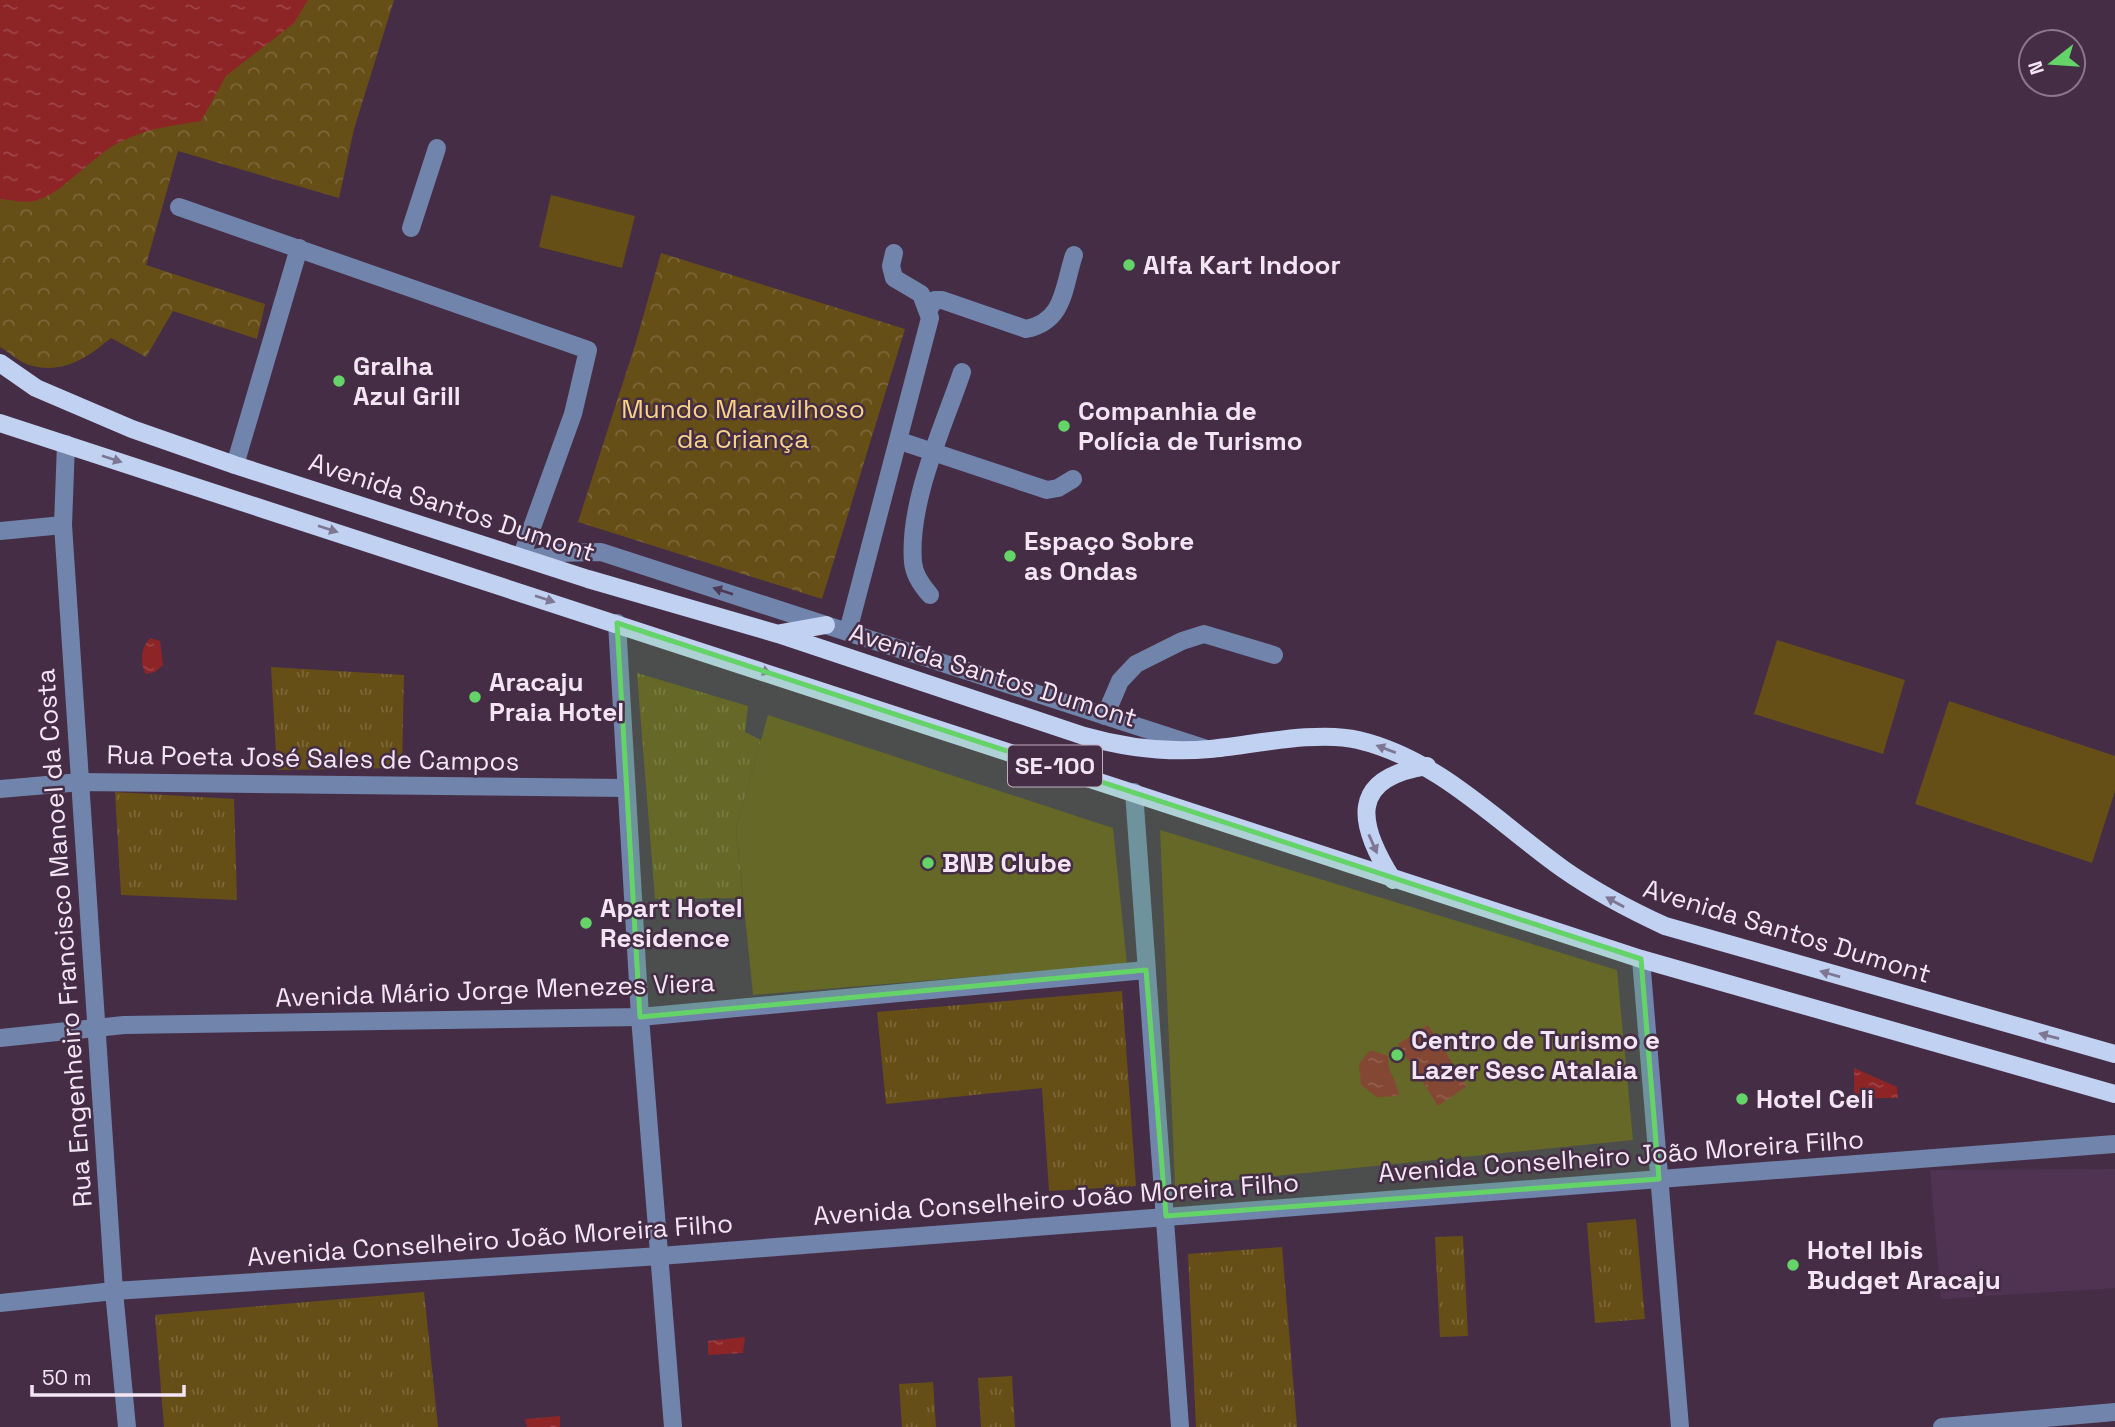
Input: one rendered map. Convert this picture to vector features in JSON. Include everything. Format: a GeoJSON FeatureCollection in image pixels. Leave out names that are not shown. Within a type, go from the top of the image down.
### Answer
{"type":"FeatureCollection","features":[{"type":"Feature","properties":{"kind":"main road","name":"Avenida Santos Dumont"},"geometry":{"type":"LineString","coordinates":[[0,363],[36,388],[132,429],[235,465],[588,579],[778,634],[1094,739],[1125,747],[1207,749],[1306,739],[1355,739],[1384,747],[1427,766],[1564,870],[1618,904],[1665,926],[2115,1054]]}},
{"type":"Feature","properties":{"kind":"main road","name":"SE-100"},"geometry":{"type":"LineString","coordinates":[[0,423],[1641,959],[2115,1094]]}},
{"type":"Feature","properties":{"kind":"main road"},"geometry":{"type":"LineString","coordinates":[[778,634],[826,625]]}},
{"type":"Feature","properties":{"kind":"main road"},"geometry":{"type":"LineString","coordinates":[[1393,880],[1372,845],[1366,828],[1367,799],[1390,776],[1427,766]]}},
{"type":"Feature","properties":{"kind":"street"},"geometry":{"type":"LineString","coordinates":[[411,228],[437,148]]}},
{"type":"Feature","properties":{"kind":"street"},"geometry":{"type":"LineString","coordinates":[[179,207],[588,350],[573,414],[526,557],[601,552],[1207,749]]}},
{"type":"Feature","properties":{"kind":"street"},"geometry":{"type":"LineString","coordinates":[[235,465],[299,247]]}},
{"type":"Feature","properties":{"kind":"street"},"geometry":{"type":"LineString","coordinates":[[848,631],[900,441],[930,318],[922,294],[894,278],[891,267],[894,253]]}},
{"type":"Feature","properties":{"kind":"street"},"geometry":{"type":"LineString","coordinates":[[929,309],[935,300],[942,300],[1026,329],[1038,326],[1055,316],[1074,255]]}},
{"type":"Feature","properties":{"kind":"street"},"geometry":{"type":"LineString","coordinates":[[930,595],[920,583],[913,564],[915,517],[962,372]]}},
{"type":"Feature","properties":{"kind":"street"},"geometry":{"type":"LineString","coordinates":[[900,441],[1047,490],[1058,488],[1073,479]]}},
{"type":"Feature","properties":{"kind":"street","name":"Rua Engenheiro Francisco Manoel da Costa"},"geometry":{"type":"LineString","coordinates":[[66,444],[63,525],[114,1291],[127,1427]]}},
{"type":"Feature","properties":{"kind":"street"},"geometry":{"type":"LineString","coordinates":[[0,531],[63,525]]}},
{"type":"Feature","properties":{"kind":"street"},"geometry":{"type":"LineString","coordinates":[[617,623],[640,1017],[673,1427]]}},
{"type":"Feature","properties":{"kind":"street"},"geometry":{"type":"LineString","coordinates":[[1105,716],[1120,681],[1136,664],[1182,641],[1204,634],[1275,655]]}},
{"type":"Feature","properties":{"kind":"street","name":"Rua Poeta José Sales de Campos"},"geometry":{"type":"LineString","coordinates":[[0,789],[81,782],[625,788]]}},
{"type":"Feature","properties":{"kind":"street"},"geometry":{"type":"LineString","coordinates":[[1134,792],[1180,1427]]}},
{"type":"Feature","properties":{"kind":"street"},"geometry":{"type":"LineString","coordinates":[[1641,959],[1679,1427]]}},
{"type":"Feature","properties":{"kind":"street","name":"Avenida Mário Jorge Menezes Viera"},"geometry":{"type":"LineString","coordinates":[[0,1038],[97,1030],[124,1025],[640,1017],[1146,970]]}},
{"type":"Feature","properties":{"kind":"street","name":"Avenida Conselheiro João Moreira Filho"},"geometry":{"type":"LineString","coordinates":[[0,1303],[114,1291],[660,1256],[2115,1144]]}},
{"type":"Feature","properties":{"kind":"street"},"geometry":{"type":"LineString","coordinates":[[1942,1427],[2115,1412]]}},
{"type":"Feature","properties":{"kind":"highlighted area"},"geometry":{"type":"Polygon","coordinates":[[[617,623],[1641,959],[1659,1179],[1166,1216],[1146,970],[640,1017],[617,623]]]}},
{"type":"Feature","properties":{"kind":"shaded area"},"geometry":{"type":"Polygon","coordinates":[[[2115,1169],[2115,1288],[1941,1299],[1930,1170],[2115,1169]]]}},
{"type":"Feature","properties":{"kind":"green space"},"geometry":{"type":"Polygon","coordinates":[[[0,0],[394,0],[354,129],[339,198],[178,151],[146,265],[265,304],[257,339],[173,311],[146,357],[111,338],[73,363],[41,368],[25,364],[0,347],[0,0]]]}},
{"type":"Feature","properties":{"kind":"green space"},"geometry":{"type":"Polygon","coordinates":[[[551,195],[635,216],[622,268],[539,247],[551,195]]]}},
{"type":"Feature","properties":{"kind":"green space","name":"Mundo Maravilhoso da Criança"},"geometry":{"type":"Polygon","coordinates":[[[661,253],[905,329],[822,599],[578,522],[636,342],[661,253]]]}},
{"type":"Feature","properties":{"kind":"green space"},"geometry":{"type":"Polygon","coordinates":[[[1777,640],[1905,680],[1883,754],[1754,714],[1777,640]]]}},
{"type":"Feature","properties":{"kind":"green space"},"geometry":{"type":"Polygon","coordinates":[[[271,667],[404,675],[402,768],[277,770],[271,667]]]}},
{"type":"Feature","properties":{"kind":"green space"},"geometry":{"type":"Polygon","coordinates":[[[637,673],[748,706],[745,732],[761,740],[736,828],[743,898],[655,899],[637,673]]]}},
{"type":"Feature","properties":{"kind":"green space"},"geometry":{"type":"Polygon","coordinates":[[[1949,701],[2115,756],[2115,791],[2092,863],[1915,804],[1949,701]]]}},
{"type":"Feature","properties":{"kind":"green space","name":"BNB Clube"},"geometry":{"type":"Polygon","coordinates":[[[768,715],[1113,828],[1127,964],[753,995],[736,828],[768,715]]]}},
{"type":"Feature","properties":{"kind":"green space"},"geometry":{"type":"Polygon","coordinates":[[[115,792],[234,799],[237,900],[121,895],[115,792]]]}},
{"type":"Feature","properties":{"kind":"green space","name":"Centro de Turismo e Lazer Sesc Atalaia"},"geometry":{"type":"Polygon","coordinates":[[[1160,830],[1617,970],[1633,1140],[1175,1186],[1160,830]]]}},
{"type":"Feature","properties":{"kind":"green space"},"geometry":{"type":"Polygon","coordinates":[[[1122,991],[1136,1186],[1049,1191],[1042,1088],[886,1104],[877,1012],[1122,991]]]}},
{"type":"Feature","properties":{"kind":"green space"},"geometry":{"type":"Polygon","coordinates":[[[1636,1219],[1645,1319],[1595,1323],[1587,1223],[1636,1219]]]}},
{"type":"Feature","properties":{"kind":"green space"},"geometry":{"type":"Polygon","coordinates":[[[1463,1236],[1468,1336],[1440,1337],[1435,1237],[1463,1236]]]}},
{"type":"Feature","properties":{"kind":"green space"},"geometry":{"type":"Polygon","coordinates":[[[1282,1247],[1297,1427],[1196,1427],[1188,1254],[1282,1247]]]}},
{"type":"Feature","properties":{"kind":"green space"},"geometry":{"type":"Polygon","coordinates":[[[424,1292],[438,1427],[164,1427],[155,1315],[424,1292]]]}},
{"type":"Feature","properties":{"kind":"green space"},"geometry":{"type":"Polygon","coordinates":[[[1012,1376],[1015,1427],[981,1427],[978,1378],[1012,1376]]]}},
{"type":"Feature","properties":{"kind":"green space"},"geometry":{"type":"Polygon","coordinates":[[[933,1382],[936,1427],[902,1427],[899,1384],[933,1382]]]}},
{"type":"Feature","properties":{"kind":"water"},"geometry":{"type":"Polygon","coordinates":[[[0,0],[308,0],[294,23],[226,76],[201,121],[168,126],[118,143],[57,190],[38,200],[24,202],[0,199],[0,0]]]}},
{"type":"Feature","properties":{"kind":"water"},"geometry":{"type":"Polygon","coordinates":[[[150,638],[160,641],[163,665],[155,672],[146,674],[142,655],[150,638]]]}},
{"type":"Feature","properties":{"kind":"water"},"geometry":{"type":"Polygon","coordinates":[[[1428,1025],[1467,1086],[1438,1106],[1398,1044],[1428,1025]]]}},
{"type":"Feature","properties":{"kind":"water"},"geometry":{"type":"Polygon","coordinates":[[[1370,1050],[1388,1056],[1399,1096],[1377,1097],[1361,1085],[1359,1064],[1370,1050]]]}},
{"type":"Feature","properties":{"kind":"water"},"geometry":{"type":"Polygon","coordinates":[[[1854,1068],[1897,1087],[1898,1098],[1854,1098],[1854,1068]]]}},
{"type":"Feature","properties":{"kind":"water"},"geometry":{"type":"Polygon","coordinates":[[[745,1337],[743,1353],[708,1355],[708,1341],[745,1337]]]}},
{"type":"Feature","properties":{"kind":"water"},"geometry":{"type":"Polygon","coordinates":[[[560,1416],[560,1427],[527,1427],[525,1419],[560,1416]]]}},
{"type":"Feature","properties":{"kind":"place","name":"Alfa Kart Indoor"},"geometry":{"type":"Point","coordinates":[1129,265]}},
{"type":"Feature","properties":{"kind":"place","name":"Gralha Azul Grill"},"geometry":{"type":"Point","coordinates":[339,381]}},
{"type":"Feature","properties":{"kind":"place","name":"Companhia de Polícia de Turismo"},"geometry":{"type":"Point","coordinates":[1064,426]}},
{"type":"Feature","properties":{"kind":"place","name":"Espaço Sobre as Ondas"},"geometry":{"type":"Point","coordinates":[1010,556]}},
{"type":"Feature","properties":{"kind":"place","name":"Aracaju Praia Hotel"},"geometry":{"type":"Point","coordinates":[475,697]}},
{"type":"Feature","properties":{"kind":"place","name":"BNB Clube"},"geometry":{"type":"Point","coordinates":[928,863]}},
{"type":"Feature","properties":{"kind":"place","name":"Apart Hotel Residence"},"geometry":{"type":"Point","coordinates":[586,923]}},
{"type":"Feature","properties":{"kind":"place","name":"Centro de Turismo e Lazer Sesc Atalaia"},"geometry":{"type":"Point","coordinates":[1397,1055]}},
{"type":"Feature","properties":{"kind":"place","name":"Hotel Celi"},"geometry":{"type":"Point","coordinates":[1742,1099]}},
{"type":"Feature","properties":{"kind":"place","name":"Hotel Ibis Budget Aracaju"},"geometry":{"type":"Point","coordinates":[1793,1265]}}]}
